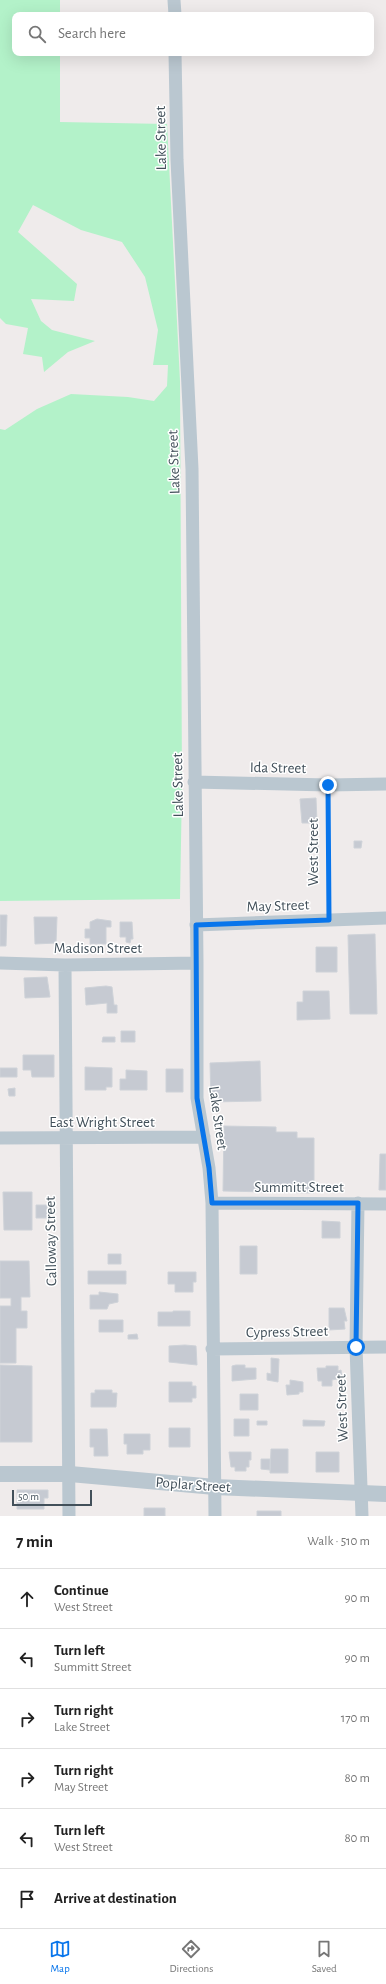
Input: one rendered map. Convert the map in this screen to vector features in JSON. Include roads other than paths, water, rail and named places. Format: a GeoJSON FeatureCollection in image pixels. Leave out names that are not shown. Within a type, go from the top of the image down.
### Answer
{"type":"FeatureCollection","features":[{"type":"Feature","properties":{"kind":"street"},"geometry":{"type":"LineString","coordinates":[[174,0],[174,12]]}},
{"type":"Feature","properties":{"kind":"street","name":"Lake Street"},"geometry":{"type":"LineString","coordinates":[[175,56],[177,160],[192,469],[197,1098],[209,1168],[212,1203],[212,1349],[215,1516]]}},
{"type":"Feature","properties":{"kind":"street","name":"Ida Street"},"geometry":{"type":"LineString","coordinates":[[194,782],[328,785],[386,784]]}},
{"type":"Feature","properties":{"kind":"street","name":"May Street"},"geometry":{"type":"LineString","coordinates":[[196,925],[386,918]]}},
{"type":"Feature","properties":{"kind":"street","name":"Madison Street"},"geometry":{"type":"LineString","coordinates":[[0,964],[65,965],[197,963]]}},
{"type":"Feature","properties":{"kind":"street","name":"Calloway Street"},"geometry":{"type":"LineString","coordinates":[[65,965],[70,1474],[69,1516]]}},
{"type":"Feature","properties":{"kind":"street","name":"East Wright Street"},"geometry":{"type":"LineString","coordinates":[[0,1138],[204,1137]]}},
{"type":"Feature","properties":{"kind":"street","name":"Summitt Street"},"geometry":{"type":"LineString","coordinates":[[212,1203],[386,1204]]}},
{"type":"Feature","properties":{"kind":"street","name":"West Street"},"geometry":{"type":"LineString","coordinates":[[358,1203],[356,1347],[362,1516]]}},
{"type":"Feature","properties":{"kind":"street","name":"Cypress Street"},"geometry":{"type":"LineString","coordinates":[[212,1349],[386,1347]]}},
{"type":"Feature","properties":{"kind":"street","name":"Poplar Street"},"geometry":{"type":"LineString","coordinates":[[0,1474],[70,1474],[214,1487],[386,1494]]}}]}
